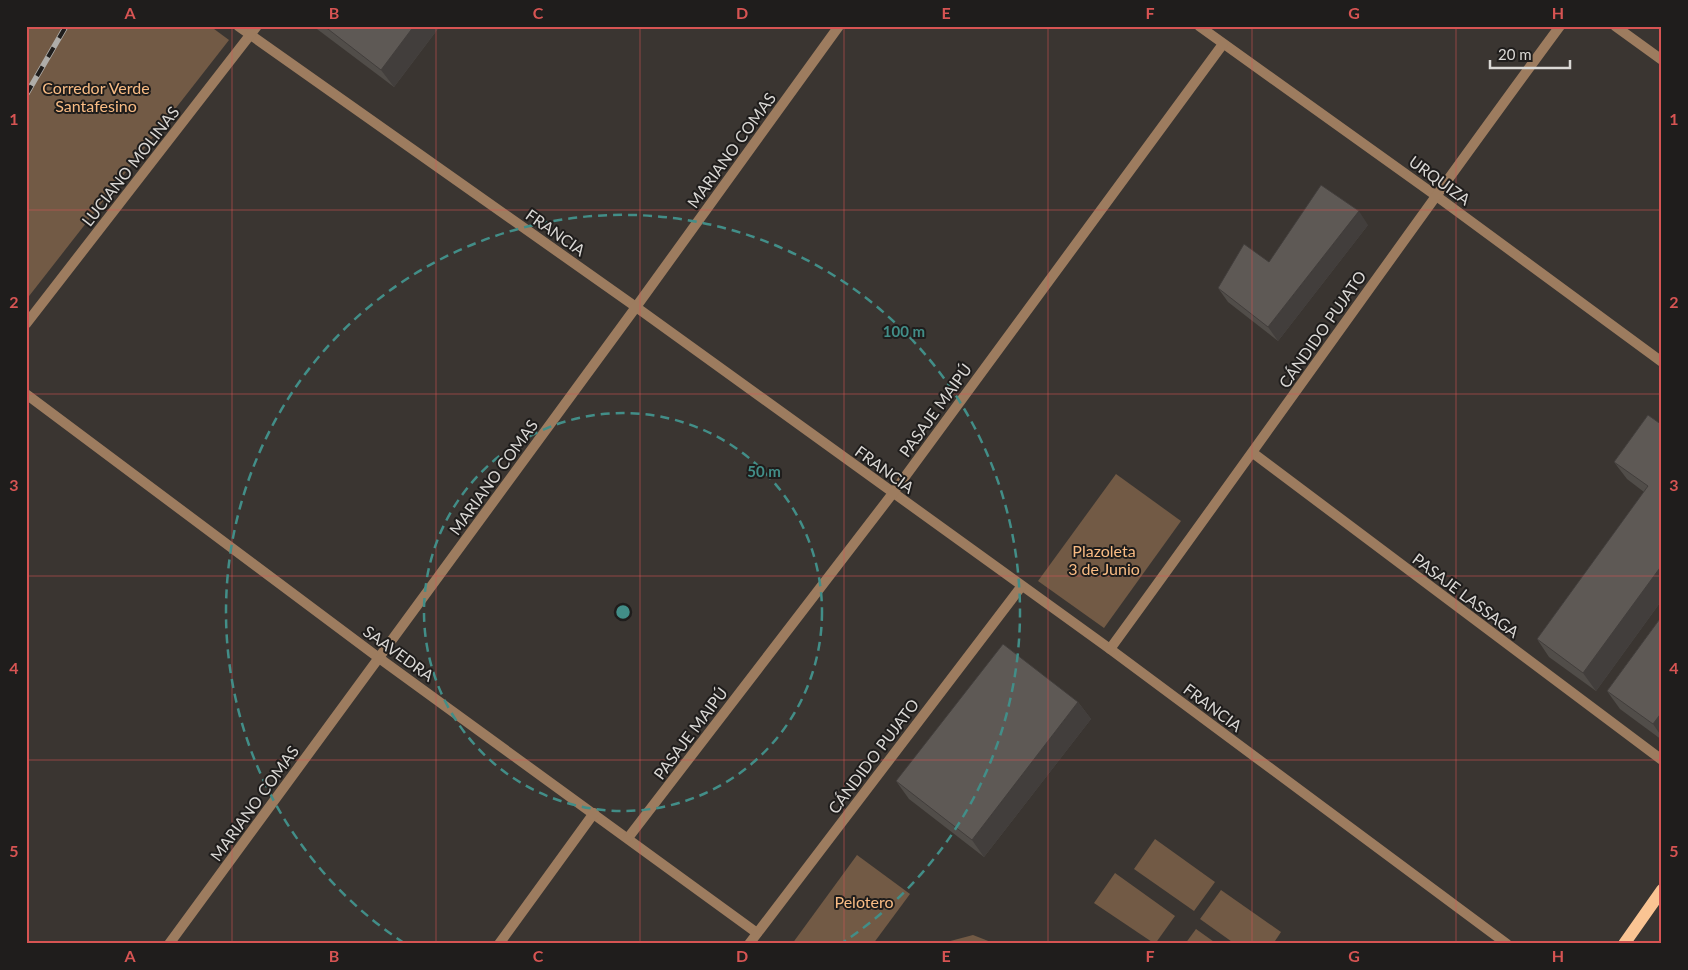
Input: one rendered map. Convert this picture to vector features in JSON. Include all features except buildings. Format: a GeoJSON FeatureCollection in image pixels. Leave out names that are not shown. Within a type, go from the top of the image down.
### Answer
{"type":"FeatureCollection","features":[{"type":"Feature","properties":{"kind":"main road"},"geometry":{"type":"LineString","coordinates":[[1624,944],[1662,890]]}},
{"type":"Feature","properties":{"kind":"street","name":"FRANCIA"},"geometry":{"type":"LineString","coordinates":[[238,26],[636,307],[1021,587],[1110,649],[1507,944]]}},
{"type":"Feature","properties":{"kind":"street","name":"LUCIANO MOLINAS"},"geometry":{"type":"LineString","coordinates":[[26,324],[257,26]]}},
{"type":"Feature","properties":{"kind":"street","name":"MARIANO COMAS"},"geometry":{"type":"LineString","coordinates":[[169,944],[636,307],[839,26]]}},
{"type":"Feature","properties":{"kind":"street","name":"URQUIZA"},"geometry":{"type":"LineString","coordinates":[[1199,26],[1435,195],[1662,362]]}},
{"type":"Feature","properties":{"kind":"street","name":"CÁNDIDO PUJATO"},"geometry":{"type":"LineString","coordinates":[[1110,649],[1253,453],[1435,195],[1560,26]]}},
{"type":"Feature","properties":{"kind":"street"},"geometry":{"type":"LineString","coordinates":[[1615,26],[1662,60]]}},
{"type":"Feature","properties":{"kind":"street","name":"PASAJE MAIPÚ"},"geometry":{"type":"LineString","coordinates":[[628,838],[893,493],[1223,44]]}},
{"type":"Feature","properties":{"kind":"street","name":"SAAVEDRA"},"geometry":{"type":"LineString","coordinates":[[26,394],[379,658],[757,933]]}},
{"type":"Feature","properties":{"kind":"street","name":"PASAJE LASSAGA"},"geometry":{"type":"LineString","coordinates":[[1253,453],[1662,760]]}},
{"type":"Feature","properties":{"kind":"street","name":"CÁNDIDO PUJATO"},"geometry":{"type":"LineString","coordinates":[[749,944],[1021,587]]}},
{"type":"Feature","properties":{"kind":"street"},"geometry":{"type":"LineString","coordinates":[[499,944],[594,813]]}},
{"type":"Feature","properties":{"kind":"green space","name":"Corredor Verde Santafesino"},"geometry":{"type":"Polygon","coordinates":[[[27,26],[210,26],[229,40],[26,300],[27,26]]]}},
{"type":"Feature","properties":{"kind":"green space","name":"Plazoleta 3 de Junio"},"geometry":{"type":"Polygon","coordinates":[[[1116,474],[1181,521],[1104,628],[1038,581],[1116,474]]]}},
{"type":"Feature","properties":{"kind":"green space"},"geometry":{"type":"Polygon","coordinates":[[[1155,839],[1215,882],[1194,911],[1134,869],[1155,839]]]}},
{"type":"Feature","properties":{"kind":"green space","name":"Pelotero"},"geometry":{"type":"Polygon","coordinates":[[[857,855],[910,894],[873,944],[792,944],[857,855]]]}},
{"type":"Feature","properties":{"kind":"green space"},"geometry":{"type":"Polygon","coordinates":[[[1115,873],[1175,916],[1155,944],[1094,903],[1115,873]]]}},
{"type":"Feature","properties":{"kind":"green space"},"geometry":{"type":"Polygon","coordinates":[[[1221,890],[1281,932],[1273,944],[1235,944],[1200,919],[1221,890]]]}},
{"type":"Feature","properties":{"kind":"green space"},"geometry":{"type":"Polygon","coordinates":[[[1196,929],[1217,944],[1185,944],[1196,929]]]}},
{"type":"Feature","properties":{"kind":"green space"},"geometry":{"type":"Polygon","coordinates":[[[973,935],[996,944],[939,944],[973,935]]]}},
{"type":"Feature","properties":{"kind":"railway"},"geometry":{"type":"LineString","coordinates":[[26,95],[66,26]]}}]}
